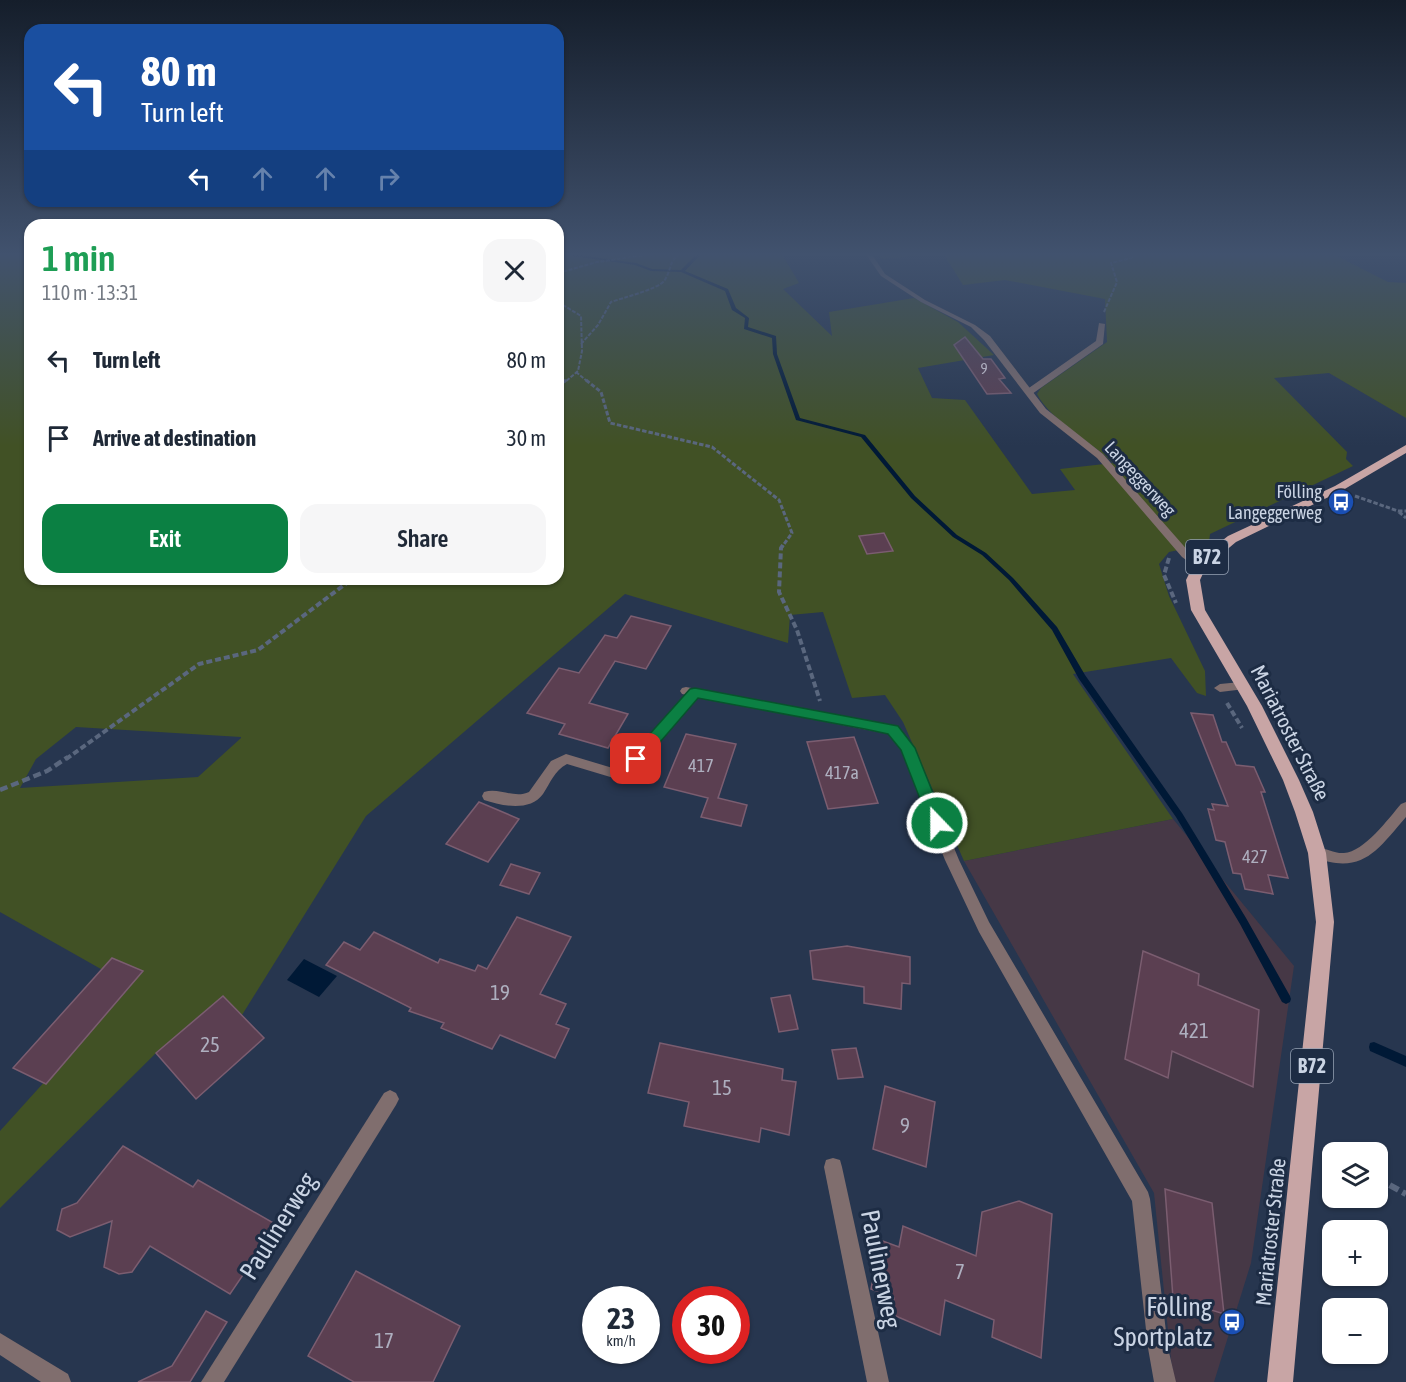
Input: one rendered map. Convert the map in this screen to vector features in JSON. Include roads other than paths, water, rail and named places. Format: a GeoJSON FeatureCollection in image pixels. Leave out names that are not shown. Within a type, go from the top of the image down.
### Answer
{"type":"FeatureCollection","features":[{"type":"Feature","properties":{"kind":"main road","name":"B72"},"geometry":{"type":"LineString","coordinates":[[1200,565],[1232,539],[1339,488],[1406,448]]}},
{"type":"Feature","properties":{"kind":"main road","name":"Mariatroster Straße"},"geometry":{"type":"LineString","coordinates":[[1200,565],[1193,580],[1198,610],[1291,780],[1312,832],[1317,854],[1325,922],[1280,1382]]}},
{"type":"Feature","properties":{"kind":"street","name":"Langeggerweg"},"geometry":{"type":"LineString","coordinates":[[958,317],[980,332],[1043,411],[1100,456],[1186,555],[1200,565]]}},
{"type":"Feature","properties":{"kind":"street"},"geometry":{"type":"LineString","coordinates":[[1029,392],[1100,342],[1101,324]]}},
{"type":"Feature","properties":{"kind":"street"},"geometry":{"type":"LineString","coordinates":[[1220,688],[1241,686]]}},
{"type":"Feature","properties":{"kind":"street"},"geometry":{"type":"LineString","coordinates":[[489,796],[510,802],[524,802],[541,790],[549,772],[566,759],[617,774],[625,770],[690,692],[893,730],[907,748],[952,860],[984,927],[1141,1199],[1158,1348],[1165,1382]]}},
{"type":"Feature","properties":{"kind":"street"},"geometry":{"type":"LineString","coordinates":[[1317,854],[1347,859],[1362,852],[1376,841],[1406,808]]}},
{"type":"Feature","properties":{"kind":"street","name":"Paulinerweg"},"geometry":{"type":"LineString","coordinates":[[212,1382],[390,1099]]}},
{"type":"Feature","properties":{"kind":"street","name":"Paulinerweg"},"geometry":{"type":"LineString","coordinates":[[833,1167],[878,1382]]}},
{"type":"Feature","properties":{"kind":"street"},"geometry":{"type":"LineString","coordinates":[[0,1343],[60,1382]]}},
{"type":"Feature","properties":{"kind":"water"},"geometry":{"type":"Polygon","coordinates":[[[304,959],[337,976],[319,997],[287,980],[304,959]]]}},
{"type":"Feature","properties":{"kind":"waterway"},"geometry":{"type":"LineString","coordinates":[[746,317],[746,328],[774,337],[775,354],[798,419],[863,436],[913,497],[955,536],[984,554],[1011,579],[1055,629],[1082,677],[1179,815],[1243,921],[1286,999]]}},
{"type":"Feature","properties":{"kind":"waterway"},"geometry":{"type":"LineString","coordinates":[[1374,1047],[1406,1062]]}},
{"type":"Feature","properties":{"kind":"place","name":"Fölling Langeggerweg"},"geometry":{"type":"Point","coordinates":[1341,502]}},
{"type":"Feature","properties":{"kind":"place","name":"Fölling Sportplatz"},"geometry":{"type":"Point","coordinates":[1232,1322]}}]}
